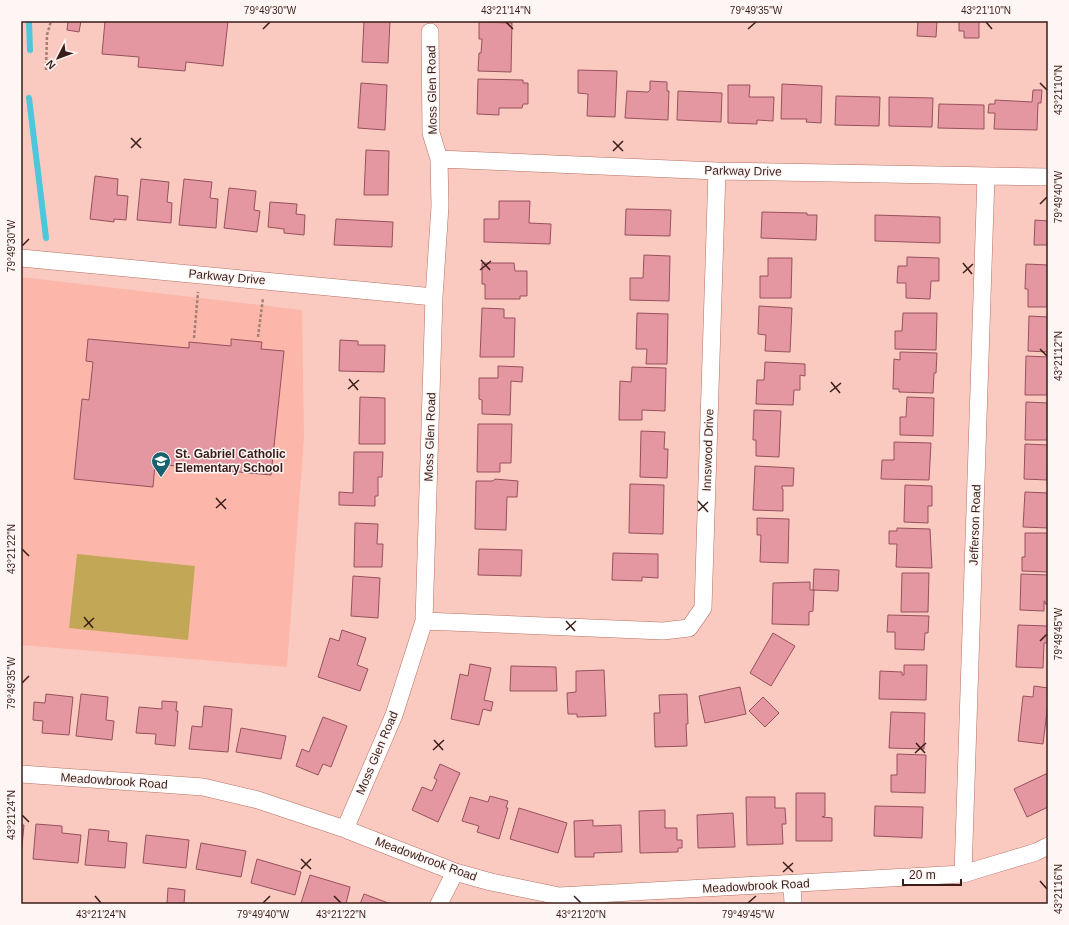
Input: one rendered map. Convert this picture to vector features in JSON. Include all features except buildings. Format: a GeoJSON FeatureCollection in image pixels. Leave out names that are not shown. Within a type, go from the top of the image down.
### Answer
{"type":"FeatureCollection","features":[{"type":"Feature","properties":{"kind":"street","name":"Moss Glen Road"},"geometry":{"type":"LineString","coordinates":[[345,829],[394,715],[424,621],[434,296],[440,206],[438,160],[431,133],[430,32]]}},
{"type":"Feature","properties":{"kind":"street","name":"Parkway Drive"},"geometry":{"type":"LineString","coordinates":[[438,160],[716,171],[1048,177]]}},
{"type":"Feature","properties":{"kind":"street","name":"Innswood Drive"},"geometry":{"type":"LineString","coordinates":[[424,621],[663,631],[690,628],[703,608],[716,171]]}},
{"type":"Feature","properties":{"kind":"street","name":"Jefferson Road"},"geometry":{"type":"LineString","coordinates":[[963,874],[986,176]]}},
{"type":"Feature","properties":{"kind":"street","name":"Parkway Drive"},"geometry":{"type":"LineString","coordinates":[[21,258],[434,296]]}},
{"type":"Feature","properties":{"kind":"street","name":"Meadowbrook Road"},"geometry":{"type":"LineString","coordinates":[[21,774],[203,787],[258,800],[345,829],[454,872],[491,882],[559,896],[963,874],[1036,852],[1048,846]]}},
{"type":"Feature","properties":{"kind":"street"},"geometry":{"type":"LineString","coordinates":[[439,904],[454,872]]}},
{"type":"Feature","properties":{"kind":"street"},"geometry":{"type":"LineString","coordinates":[[792,884],[793,904]]}},
{"type":"Feature","properties":{"kind":"path"},"geometry":{"type":"LineString","coordinates":[[46,70],[45,52],[47,35],[51,21]]}},
{"type":"Feature","properties":{"kind":"path"},"geometry":{"type":"LineString","coordinates":[[194,338],[200,274]]}},
{"type":"Feature","properties":{"kind":"path"},"geometry":{"type":"LineString","coordinates":[[258,337],[265,280]]}},
{"type":"Feature","properties":{"kind":"shaded area","name":"St. Gabriel Catholic Elementary School"},"geometry":{"type":"Polygon","coordinates":[[[21,277],[302,310],[304,438],[287,667],[21,645],[21,277]]]}},
{"type":"Feature","properties":{"kind":"shaded area"},"geometry":{"type":"Polygon","coordinates":[[[77,554],[195,566],[188,640],[69,628],[77,554]]]}},
{"type":"Feature","properties":{"kind":"waterway"},"geometry":{"type":"LineString","coordinates":[[29,21],[30,50]]}},
{"type":"Feature","properties":{"kind":"waterway"},"geometry":{"type":"LineString","coordinates":[[29,98],[46,238]]}},
{"type":"Feature","properties":{"kind":"place","name":"St. Gabriel Catholic Elementary School"},"geometry":{"type":"Point","coordinates":[161,478]}}]}
